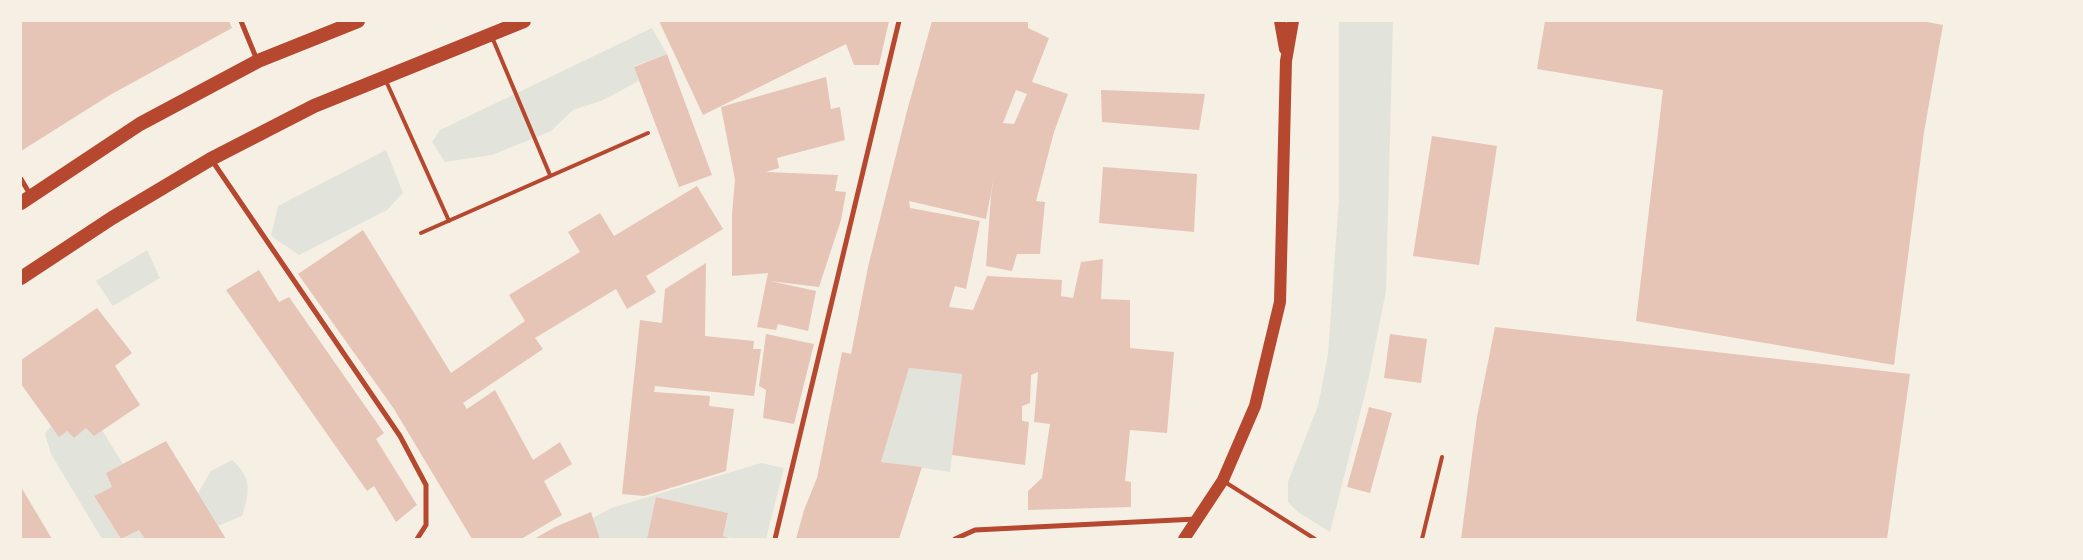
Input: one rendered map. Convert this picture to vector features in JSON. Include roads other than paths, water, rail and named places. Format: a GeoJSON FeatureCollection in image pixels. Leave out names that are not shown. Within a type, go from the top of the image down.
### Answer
{"type":"FeatureCollection","features":[{"type":"Feature","properties":{"kind":"highway"},"geometry":{"type":"LineString","coordinates":[[26,200],[140,124],[258,61],[358,21]]}},
{"type":"Feature","properties":{"kind":"highway"},"geometry":{"type":"LineString","coordinates":[[21,278],[112,218],[211,159],[314,106],[524,21]]}},
{"type":"Feature","properties":{"kind":"main road"},"geometry":{"type":"LineString","coordinates":[[1280,21],[1286,61]]}},
{"type":"Feature","properties":{"kind":"main road"},"geometry":{"type":"LineString","coordinates":[[1184,539],[1223,480],[1255,406],[1280,302],[1286,61],[1293,21]]}},
{"type":"Feature","properties":{"kind":"street"},"geometry":{"type":"LineString","coordinates":[[241,21],[258,61]]}},
{"type":"Feature","properties":{"kind":"street"},"geometry":{"type":"LineString","coordinates":[[775,539],[899,21]]}},
{"type":"Feature","properties":{"kind":"street"},"geometry":{"type":"LineString","coordinates":[[211,159],[400,436],[426,485],[426,525],[417,539]]}},
{"type":"Feature","properties":{"kind":"street"},"geometry":{"type":"LineString","coordinates":[[21,179],[26,200]]}},
{"type":"Feature","properties":{"kind":"street"},"geometry":{"type":"LineString","coordinates":[[955,539],[975,530],[1196,519]]}},
{"type":"Feature","properties":{"kind":"lane"},"geometry":{"type":"LineString","coordinates":[[491,35],[550,175]]}},
{"type":"Feature","properties":{"kind":"lane"},"geometry":{"type":"LineString","coordinates":[[385,77],[449,221]]}},
{"type":"Feature","properties":{"kind":"lane"},"geometry":{"type":"LineString","coordinates":[[421,233],[648,133]]}},
{"type":"Feature","properties":{"kind":"lane"},"geometry":{"type":"LineString","coordinates":[[1422,539],[1442,458]]}},
{"type":"Feature","properties":{"kind":"lane"},"geometry":{"type":"LineString","coordinates":[[1223,480],[1315,539]]}}]}
